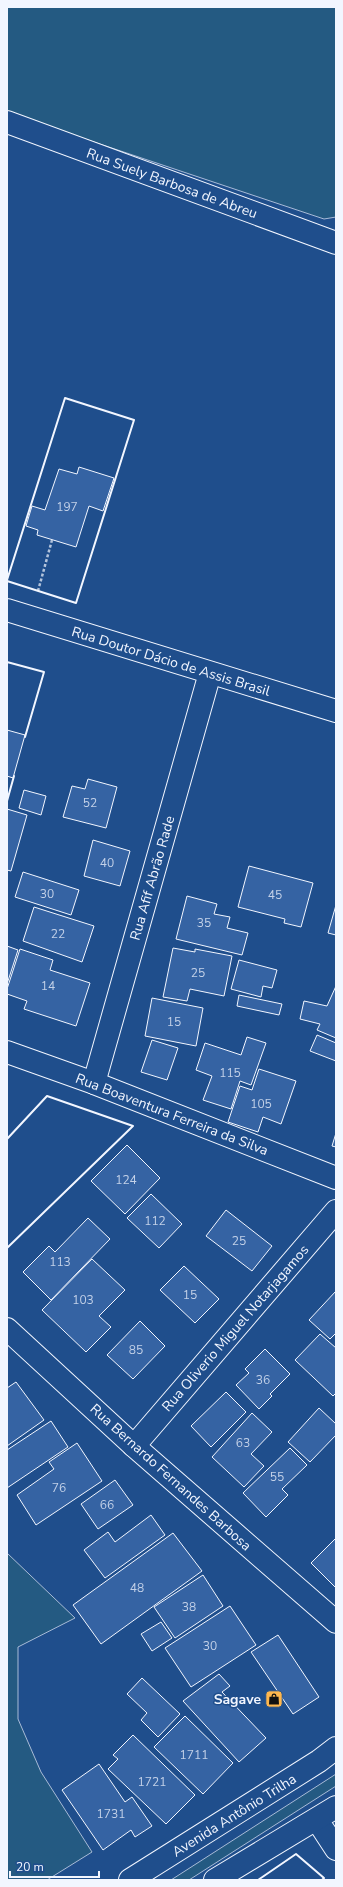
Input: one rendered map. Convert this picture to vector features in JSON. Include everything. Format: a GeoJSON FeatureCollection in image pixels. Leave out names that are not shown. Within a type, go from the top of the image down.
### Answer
{"type":"FeatureCollection","features":[{"type":"Feature","properties":{"kind":"street","name":"Rua Suely Barbosa de Abreu"},"geometry":{"type":"LineString","coordinates":[[7,122],[336,243]]}},
{"type":"Feature","properties":{"kind":"street","name":"Rua Doutor Dácio de Assis Brasil"},"geometry":{"type":"LineString","coordinates":[[7,610],[336,711]]}},
{"type":"Feature","properties":{"kind":"street","name":"Rua Afif Abrão Rade"},"geometry":{"type":"LineString","coordinates":[[94,1083],[210,673]]}},
{"type":"Feature","properties":{"kind":"street","name":"Rua Boaventura Ferreira da Silva"},"geometry":{"type":"LineString","coordinates":[[7,1052],[94,1083],[336,1178]]}},
{"type":"Feature","properties":{"kind":"street","name":"Rua Oliverio Miguel Notarjagamos"},"geometry":{"type":"LineString","coordinates":[[134,1446],[336,1211]]}},
{"type":"Feature","properties":{"kind":"street","name":"Rua Bernardo Fernandes Barbosa"},"geometry":{"type":"LineString","coordinates":[[7,1329],[134,1446],[336,1622]]}},
{"type":"Feature","properties":{"kind":"street","name":"Avenida Antônio Trilha"},"geometry":{"type":"LineString","coordinates":[[130,1880],[319,1761],[336,1748]]}},
{"type":"Feature","properties":{"kind":"street"},"geometry":{"type":"LineString","coordinates":[[214,1880],[317,1820],[336,1807]]}},
{"type":"Feature","properties":{"kind":"street"},"geometry":{"type":"LineString","coordinates":[[317,1820],[336,1849]]}},
{"type":"Feature","properties":{"kind":"path"},"geometry":{"type":"LineString","coordinates":[[38,590],[52,540]]}},
{"type":"Feature","properties":{"kind":"shaded area"},"geometry":{"type":"Polygon","coordinates":[[[7,7],[336,7],[336,217],[324,219],[7,113],[7,7]]]}},
{"type":"Feature","properties":{"kind":"shaded area"},"geometry":{"type":"Polygon","coordinates":[[[7,1553],[75,1618],[18,1647],[18,1719],[41,1772],[92,1852],[47,1880],[7,1880],[7,1553]]]}},
{"type":"Feature","properties":{"kind":"shaded area"},"geometry":{"type":"Polygon","coordinates":[[[336,1774],[336,1786],[189,1880],[171,1880],[336,1774]]]}},
{"type":"Feature","properties":{"kind":"building"},"geometry":{"type":"Polygon","coordinates":[[[79,467],[114,478],[103,511],[89,506],[76,547],[37,535],[38,530],[26,526],[32,506],[45,510],[59,469],[77,474],[79,467]]]}},
{"type":"Feature","properties":{"kind":"building"},"geometry":{"type":"Polygon","coordinates":[[[7,730],[25,735],[13,778],[7,776],[7,730]]]}},
{"type":"Feature","properties":{"kind":"building"},"geometry":{"type":"Polygon","coordinates":[[[88,779],[117,787],[106,828],[63,817],[72,786],[85,789],[88,779]]]}},
{"type":"Feature","properties":{"kind":"building"},"geometry":{"type":"Polygon","coordinates":[[[24,790],[46,796],[41,815],[19,808],[24,790]]]}},
{"type":"Feature","properties":{"kind":"building"},"geometry":{"type":"Polygon","coordinates":[[[7,809],[27,815],[11,871],[7,870],[7,809]]]}},
{"type":"Feature","properties":{"kind":"building"},"geometry":{"type":"Polygon","coordinates":[[[93,840],[130,851],[120,886],[84,876],[93,840]]]}},
{"type":"Feature","properties":{"kind":"building"},"geometry":{"type":"Polygon","coordinates":[[[249,866],[313,883],[301,927],[284,923],[285,919],[238,907],[249,866]]]}},
{"type":"Feature","properties":{"kind":"building"},"geometry":{"type":"Polygon","coordinates":[[[23,872],[79,890],[71,915],[15,897],[23,872]]]}},
{"type":"Feature","properties":{"kind":"building"},"geometry":{"type":"Polygon","coordinates":[[[187,896],[217,904],[214,914],[230,917],[227,928],[248,933],[242,955],[176,939],[187,896]]]}},
{"type":"Feature","properties":{"kind":"building"},"geometry":{"type":"Polygon","coordinates":[[[336,905],[336,935],[328,933],[336,905]]]}},
{"type":"Feature","properties":{"kind":"building"},"geometry":{"type":"Polygon","coordinates":[[[34,907],[94,926],[82,962],[23,941],[34,907]]]}},
{"type":"Feature","properties":{"kind":"building"},"geometry":{"type":"Polygon","coordinates":[[[7,946],[18,950],[7,984],[7,946]]]}},
{"type":"Feature","properties":{"kind":"building"},"geometry":{"type":"Polygon","coordinates":[[[173,948],[195,952],[195,949],[232,956],[224,996],[190,989],[187,1001],[163,997],[173,948]]]}},
{"type":"Feature","properties":{"kind":"building"},"geometry":{"type":"Polygon","coordinates":[[[20,949],[53,960],[50,970],[90,983],[76,1026],[24,1009],[27,1001],[7,994],[7,989],[20,949]]]}},
{"type":"Feature","properties":{"kind":"building"},"geometry":{"type":"Polygon","coordinates":[[[239,960],[277,970],[272,988],[263,986],[261,997],[231,989],[239,960]]]}},
{"type":"Feature","properties":{"kind":"building"},"geometry":{"type":"Polygon","coordinates":[[[336,986],[336,1038],[317,1030],[320,1024],[300,1019],[304,1001],[327,1006],[336,986]]]}},
{"type":"Feature","properties":{"kind":"building"},"geometry":{"type":"Polygon","coordinates":[[[239,995],[282,1004],[279,1015],[237,1006],[239,995]]]}},
{"type":"Feature","properties":{"kind":"building"},"geometry":{"type":"Polygon","coordinates":[[[152,998],[203,1008],[196,1046],[145,1036],[152,998]]]}},
{"type":"Feature","properties":{"kind":"building"},"geometry":{"type":"Polygon","coordinates":[[[317,1035],[336,1043],[336,1061],[310,1051],[317,1035]]]}},
{"type":"Feature","properties":{"kind":"building"},"geometry":{"type":"Polygon","coordinates":[[[247,1037],[266,1043],[251,1085],[240,1081],[231,1109],[203,1100],[212,1076],[196,1070],[205,1043],[241,1055],[247,1037]]]}},
{"type":"Feature","properties":{"kind":"building"},"geometry":{"type":"Polygon","coordinates":[[[152,1040],[178,1048],[167,1080],[141,1072],[152,1040]]]}},
{"type":"Feature","properties":{"kind":"building"},"geometry":{"type":"Polygon","coordinates":[[[259,1069],[296,1081],[281,1124],[263,1117],[258,1132],[228,1122],[240,1086],[252,1090],[259,1069]]]}},
{"type":"Feature","properties":{"kind":"building"},"geometry":{"type":"Polygon","coordinates":[[[336,1133],[336,1147],[332,1146],[336,1133]]]}},
{"type":"Feature","properties":{"kind":"building"},"geometry":{"type":"Polygon","coordinates":[[[127,1145],[160,1178],[125,1214],[91,1181],[127,1145]]]}},
{"type":"Feature","properties":{"kind":"building"},"geometry":{"type":"Polygon","coordinates":[[[151,1194],[182,1224],[159,1248],[127,1218],[151,1194]]]}},
{"type":"Feature","properties":{"kind":"building"},"geometry":{"type":"Polygon","coordinates":[[[226,1210],[272,1246],[252,1271],[206,1236],[226,1210]]]}},
{"type":"Feature","properties":{"kind":"building"},"geometry":{"type":"Polygon","coordinates":[[[88,1218],[110,1239],[51,1300],[23,1272],[49,1246],[55,1252],[88,1218]]]}},
{"type":"Feature","properties":{"kind":"building"},"geometry":{"type":"Polygon","coordinates":[[[92,1259],[125,1290],[99,1316],[111,1327],[86,1352],[42,1310],[92,1259]]]}},
{"type":"Feature","properties":{"kind":"building"},"geometry":{"type":"Polygon","coordinates":[[[184,1266],[219,1299],[195,1323],[160,1290],[184,1266]]]}},
{"type":"Feature","properties":{"kind":"building"},"geometry":{"type":"Polygon","coordinates":[[[336,1291],[336,1333],[330,1339],[309,1320],[336,1291]]]}},
{"type":"Feature","properties":{"kind":"building"},"geometry":{"type":"Polygon","coordinates":[[[140,1321],[165,1346],[133,1379],[107,1355],[140,1321]]]}},
{"type":"Feature","properties":{"kind":"building"},"geometry":{"type":"Polygon","coordinates":[[[320,1334],[336,1348],[336,1393],[333,1396],[295,1360],[320,1334]]]}},
{"type":"Feature","properties":{"kind":"building"},"geometry":{"type":"Polygon","coordinates":[[[265,1349],[290,1374],[270,1394],[272,1396],[259,1409],[236,1385],[249,1373],[245,1369],[265,1349]]]}},
{"type":"Feature","properties":{"kind":"building"},"geometry":{"type":"Polygon","coordinates":[[[16,1382],[44,1420],[7,1446],[7,1388],[16,1382]]]}},
{"type":"Feature","properties":{"kind":"building"},"geometry":{"type":"Polygon","coordinates":[[[226,1392],[246,1412],[211,1447],[191,1426],[226,1392]]]}},
{"type":"Feature","properties":{"kind":"building"},"geometry":{"type":"Polygon","coordinates":[[[319,1408],[336,1424],[336,1435],[310,1462],[288,1442],[319,1408]]]}},
{"type":"Feature","properties":{"kind":"building"},"geometry":{"type":"Polygon","coordinates":[[[252,1413],[272,1432],[251,1454],[264,1466],[244,1487],[212,1457],[252,1413]]]}},
{"type":"Feature","properties":{"kind":"building"},"geometry":{"type":"Polygon","coordinates":[[[51,1421],[68,1447],[7,1488],[7,1450],[51,1421]]]}},
{"type":"Feature","properties":{"kind":"building"},"geometry":{"type":"Polygon","coordinates":[[[77,1443],[102,1481],[36,1525],[17,1495],[54,1469],[49,1462],[77,1443]]]}},
{"type":"Feature","properties":{"kind":"building"},"geometry":{"type":"Polygon","coordinates":[[[290,1448],[307,1465],[282,1489],[288,1495],[266,1517],[243,1493],[290,1448]]]}},
{"type":"Feature","properties":{"kind":"building"},"geometry":{"type":"Polygon","coordinates":[[[115,1480],[133,1505],[98,1529],[81,1504],[115,1480]]]}},
{"type":"Feature","properties":{"kind":"building"},"geometry":{"type":"Polygon","coordinates":[[[151,1515],[165,1535],[105,1578],[84,1550],[108,1532],[115,1542],[151,1515]]]}},
{"type":"Feature","properties":{"kind":"building"},"geometry":{"type":"Polygon","coordinates":[[[173,1533],[202,1571],[101,1644],[73,1605],[173,1533]]]}},
{"type":"Feature","properties":{"kind":"building"},"geometry":{"type":"Polygon","coordinates":[[[336,1538],[336,1588],[311,1563],[336,1538]]]}},
{"type":"Feature","properties":{"kind":"building"},"geometry":{"type":"Polygon","coordinates":[[[203,1575],[223,1606],[175,1638],[154,1607],[203,1575]]]}},
{"type":"Feature","properties":{"kind":"building"},"geometry":{"type":"Polygon","coordinates":[[[230,1606],[256,1645],[191,1687],[165,1648],[230,1606]]]}},
{"type":"Feature","properties":{"kind":"building"},"geometry":{"type":"Polygon","coordinates":[[[161,1622],[172,1638],[152,1651],[141,1634],[161,1622]]]}},
{"type":"Feature","properties":{"kind":"building"},"geometry":{"type":"Polygon","coordinates":[[[278,1635],[319,1697],[293,1714],[251,1652],[278,1635]]]}},
{"type":"Feature","properties":{"kind":"building"},"geometry":{"type":"Polygon","coordinates":[[[219,1674],[230,1686],[222,1692],[266,1738],[239,1762],[183,1701],[219,1674]]]}},
{"type":"Feature","properties":{"kind":"building"},"geometry":{"type":"Polygon","coordinates":[[[142,1678],[180,1714],[158,1737],[141,1720],[147,1713],[127,1694],[142,1678]]]}},
{"type":"Feature","properties":{"kind":"building"},"geometry":{"type":"Polygon","coordinates":[[[185,1716],[233,1763],[203,1794],[154,1747],[185,1716]]]}},
{"type":"Feature","properties":{"kind":"building"},"geometry":{"type":"Polygon","coordinates":[[[133,1735],[195,1795],[166,1824],[108,1769],[118,1759],[113,1755],[133,1735]]]}},
{"type":"Feature","properties":{"kind":"building"},"geometry":{"type":"Polygon","coordinates":[[[99,1764],[125,1802],[132,1797],[152,1826],[135,1837],[131,1830],[103,1850],[62,1790],[99,1764]]]}},
{"type":"Feature","properties":{"kind":"wall"},"geometry":{"type":"LineString","coordinates":[[7,580],[65,398],[134,420],[76,603],[7,581]]}},
{"type":"Feature","properties":{"kind":"wall"},"geometry":{"type":"LineString","coordinates":[[7,662],[44,672],[25,737]]}},
{"type":"Feature","properties":{"kind":"wall"},"geometry":{"type":"LineString","coordinates":[[7,801],[14,776]]}},
{"type":"Feature","properties":{"kind":"wall"},"geometry":{"type":"LineString","coordinates":[[7,1139],[47,1096],[133,1126],[7,1248]]}},
{"type":"Feature","properties":{"kind":"wall"},"geometry":{"type":"LineString","coordinates":[[258,1880],[296,1854],[324,1878],[322,1880]]}},
{"type":"Feature","properties":{"kind":"place","name":"Sagave"},"geometry":{"type":"Point","coordinates":[274,1699]}}]}
